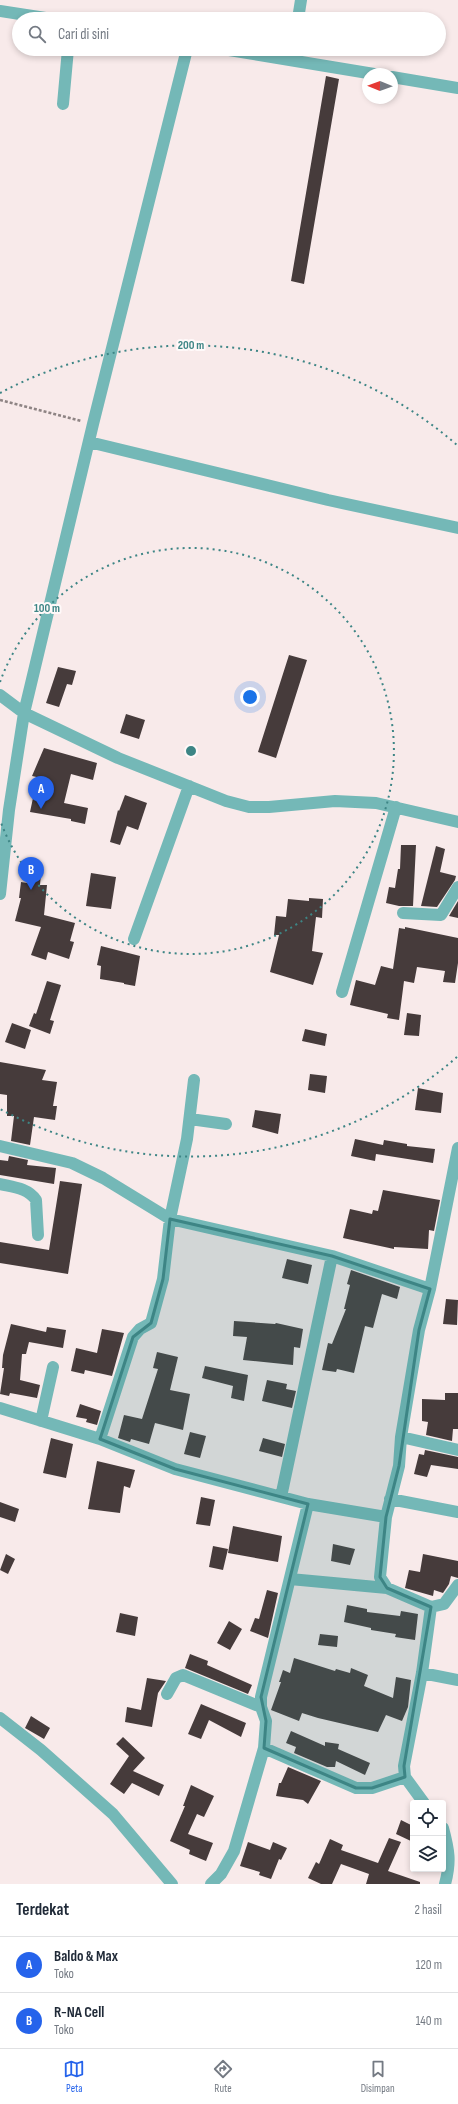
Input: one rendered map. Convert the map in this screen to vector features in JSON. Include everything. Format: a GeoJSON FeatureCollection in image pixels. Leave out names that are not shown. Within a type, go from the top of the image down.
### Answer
{"type":"FeatureCollection","features":[{"type":"Feature","properties":{"kind":"street"},"geometry":{"type":"LineString","coordinates":[[299,12],[302,0]]}},
{"type":"Feature","properties":{"kind":"street"},"geometry":{"type":"LineString","coordinates":[[0,11],[12,13]]}},
{"type":"Feature","properties":{"kind":"street"},"geometry":{"type":"LineString","coordinates":[[63,104],[67,56]]}},
{"type":"Feature","properties":{"kind":"street"},"geometry":{"type":"LineString","coordinates":[[0,894],[9,810],[24,713],[93,424],[185,56]]}},
{"type":"Feature","properties":{"kind":"street"},"geometry":{"type":"LineString","coordinates":[[296,56],[362,71]]}},
{"type":"Feature","properties":{"kind":"street"},"geometry":{"type":"LineString","coordinates":[[398,78],[458,88]]}},
{"type":"Feature","properties":{"kind":"street"},"geometry":{"type":"LineString","coordinates":[[89,442],[328,500],[458,528]]}},
{"type":"Feature","properties":{"kind":"street"},"geometry":{"type":"LineString","coordinates":[[0,695],[24,713],[118,758],[226,801],[249,807],[269,807],[335,801],[376,803],[458,822]]}},
{"type":"Feature","properties":{"kind":"street"},"geometry":{"type":"LineString","coordinates":[[134,939],[189,786]]}},
{"type":"Feature","properties":{"kind":"street"},"geometry":{"type":"LineString","coordinates":[[342,992],[396,807]]}},
{"type":"Feature","properties":{"kind":"street"},"geometry":{"type":"LineString","coordinates":[[403,913],[441,915],[458,887]]}},
{"type":"Feature","properties":{"kind":"street"},"geometry":{"type":"LineString","coordinates":[[100,1439],[133,1337],[140,1329],[150,1323],[156,1310],[163,1279],[170,1219],[190,1119],[194,1080]]}},
{"type":"Feature","properties":{"kind":"street"},"geometry":{"type":"LineString","coordinates":[[190,1119],[226,1124]]}},
{"type":"Feature","properties":{"kind":"street"},"geometry":{"type":"LineString","coordinates":[[0,1146],[72,1163],[103,1178],[170,1219],[332,1256],[430,1289]]}},
{"type":"Feature","properties":{"kind":"street"},"geometry":{"type":"LineString","coordinates":[[387,1588],[380,1577],[386,1517],[399,1466],[401,1436],[419,1330],[430,1289],[458,1148]]}},
{"type":"Feature","properties":{"kind":"street"},"geometry":{"type":"LineString","coordinates":[[0,1184],[28,1191],[33,1195],[36,1200],[38,1235]]}},
{"type":"Feature","properties":{"kind":"street"},"geometry":{"type":"LineString","coordinates":[[281,1497],[332,1256]]}},
{"type":"Feature","properties":{"kind":"street"},"geometry":{"type":"LineString","coordinates":[[41,1421],[53,1367]]}},
{"type":"Feature","properties":{"kind":"street"},"geometry":{"type":"LineString","coordinates":[[0,1408],[100,1439],[175,1469],[308,1504],[386,1517]]}},
{"type":"Feature","properties":{"kind":"street"},"geometry":{"type":"LineString","coordinates":[[401,1436],[458,1450]]}},
{"type":"Feature","properties":{"kind":"street"},"geometry":{"type":"LineString","coordinates":[[390,1499],[458,1512]]}},
{"type":"Feature","properties":{"kind":"street"},"geometry":{"type":"LineString","coordinates":[[211,1884],[221,1874],[234,1851],[264,1748],[266,1721],[261,1707],[261,1697],[308,1504]]}},
{"type":"Feature","properties":{"kind":"street"},"geometry":{"type":"LineString","coordinates":[[290,1579],[387,1588],[431,1607],[444,1604],[458,1585]]}},
{"type":"Feature","properties":{"kind":"street"},"geometry":{"type":"LineString","coordinates":[[422,1800],[405,1777],[404,1766],[422,1673],[431,1607]]}},
{"type":"Feature","properties":{"kind":"street"},"geometry":{"type":"LineString","coordinates":[[422,1673],[458,1680]]}},
{"type":"Feature","properties":{"kind":"street"},"geometry":{"type":"LineString","coordinates":[[167,1694],[176,1678],[184,1675],[261,1707]]}},
{"type":"Feature","properties":{"kind":"street"},"geometry":{"type":"LineString","coordinates":[[0,1718],[41,1750],[113,1814],[172,1884]]}},
{"type":"Feature","properties":{"kind":"street"},"geometry":{"type":"LineString","coordinates":[[264,1748],[356,1788],[372,1788],[405,1777]]}},
{"type":"Feature","properties":{"kind":"street"},"geometry":{"type":"LineString","coordinates":[[445,1836],[450,1865],[445,1884]]}},
{"type":"Feature","properties":{"kind":"path"},"geometry":{"type":"LineString","coordinates":[[0,400],[93,424]]}},
{"type":"Feature","properties":{"kind":"highlighted area"},"geometry":{"type":"Polygon","coordinates":[[[170,1219],[332,1256],[430,1289],[419,1330],[399,1466],[386,1517],[380,1577],[387,1588],[431,1607],[404,1766],[405,1777],[372,1788],[356,1788],[264,1748],[266,1721],[261,1697],[308,1504],[175,1469],[100,1439],[133,1337],[151,1323],[163,1279],[170,1219]]]}},
{"type":"Feature","properties":{"kind":"building"},"geometry":{"type":"Polygon","coordinates":[[[326,76],[339,79],[304,284],[291,281],[326,76]]]}},
{"type":"Feature","properties":{"kind":"building"},"geometry":{"type":"Polygon","coordinates":[[[289,655],[307,660],[276,758],[258,752],[289,655]]]}},
{"type":"Feature","properties":{"kind":"building"},"geometry":{"type":"Polygon","coordinates":[[[58,667],[76,671],[72,685],[67,684],[59,707],[46,703],[58,667]]]}},
{"type":"Feature","properties":{"kind":"building"},"geometry":{"type":"Polygon","coordinates":[[[126,714],[145,720],[139,739],[120,733],[126,714]]]}},
{"type":"Feature","properties":{"kind":"building"},"geometry":{"type":"Polygon","coordinates":[[[44,748],[97,763],[93,780],[71,774],[64,803],[88,808],[85,824],[71,821],[71,819],[30,812],[33,798],[37,799],[41,778],[32,776],[44,748]]]}},
{"type":"Feature","properties":{"kind":"building"},"geometry":{"type":"Polygon","coordinates":[[[125,795],[147,803],[138,830],[127,826],[120,845],[110,842],[118,810],[119,811],[125,795]]]}},
{"type":"Feature","properties":{"kind":"building"},"geometry":{"type":"Polygon","coordinates":[[[401,845],[416,845],[413,906],[399,906],[386,903],[389,887],[395,888],[398,869],[400,869],[401,845]]]}},
{"type":"Feature","properties":{"kind":"building"},"geometry":{"type":"Polygon","coordinates":[[[436,846],[445,849],[440,872],[456,876],[455,880],[437,907],[421,906],[436,846]]]}},
{"type":"Feature","properties":{"kind":"building"},"geometry":{"type":"Polygon","coordinates":[[[28,862],[42,863],[40,885],[47,885],[44,915],[75,923],[70,941],[74,942],[69,959],[48,952],[46,960],[31,955],[41,927],[15,921],[21,898],[19,898],[21,882],[27,883],[28,862]]]}},
{"type":"Feature","properties":{"kind":"building"},"geometry":{"type":"Polygon","coordinates":[[[91,873],[116,877],[111,909],[86,906],[91,873]]]}},
{"type":"Feature","properties":{"kind":"building"},"geometry":{"type":"Polygon","coordinates":[[[309,898],[323,899],[322,918],[316,917],[312,951],[323,953],[313,985],[270,972],[279,935],[274,935],[276,916],[286,917],[288,899],[309,901],[309,898]]]}},
{"type":"Feature","properties":{"kind":"building"},"geometry":{"type":"Polygon","coordinates":[[[458,901],[458,918],[449,916],[458,901]]]}},
{"type":"Feature","properties":{"kind":"building"},"geometry":{"type":"Polygon","coordinates":[[[405,927],[458,938],[458,963],[455,983],[443,982],[445,971],[417,967],[414,983],[404,981],[399,1020],[387,1018],[388,1014],[350,1005],[356,980],[375,985],[381,966],[393,969],[399,928],[405,929],[405,927]]]}},
{"type":"Feature","properties":{"kind":"building"},"geometry":{"type":"Polygon","coordinates":[[[101,946],[140,956],[135,986],[100,979],[101,966],[97,965],[101,946]]]}},
{"type":"Feature","properties":{"kind":"building"},"geometry":{"type":"Polygon","coordinates":[[[47,981],[61,985],[50,1020],[54,1021],[50,1034],[29,1026],[34,1013],[36,1014],[47,981]]]}},
{"type":"Feature","properties":{"kind":"building"},"geometry":{"type":"Polygon","coordinates":[[[407,1013],[421,1015],[419,1036],[404,1035],[407,1013]]]}},
{"type":"Feature","properties":{"kind":"building"},"geometry":{"type":"Polygon","coordinates":[[[12,1023],[31,1030],[25,1049],[5,1042],[12,1023]]]}},
{"type":"Feature","properties":{"kind":"building"},"geometry":{"type":"Polygon","coordinates":[[[305,1029],[327,1034],[325,1046],[302,1041],[305,1029]]]}},
{"type":"Feature","properties":{"kind":"building"},"geometry":{"type":"Polygon","coordinates":[[[0,1062],[46,1070],[42,1080],[57,1082],[53,1106],[57,1106],[55,1120],[34,1117],[30,1145],[11,1141],[14,1116],[7,1116],[7,1095],[0,1094],[0,1062]]]}},
{"type":"Feature","properties":{"kind":"building"},"geometry":{"type":"Polygon","coordinates":[[[310,1074],[327,1076],[325,1093],[308,1090],[310,1074]]]}},
{"type":"Feature","properties":{"kind":"building"},"geometry":{"type":"Polygon","coordinates":[[[418,1088],[443,1093],[441,1113],[415,1110],[418,1088]]]}},
{"type":"Feature","properties":{"kind":"building"},"geometry":{"type":"Polygon","coordinates":[[[255,1110],[281,1114],[278,1134],[252,1127],[255,1110]]]}},
{"type":"Feature","properties":{"kind":"building"},"geometry":{"type":"Polygon","coordinates":[[[355,1139],[383,1145],[384,1140],[407,1144],[407,1146],[435,1149],[433,1163],[376,1154],[375,1161],[351,1156],[355,1139]]]}},
{"type":"Feature","properties":{"kind":"building"},"geometry":{"type":"Polygon","coordinates":[[[9,1156],[28,1160],[27,1165],[56,1168],[54,1184],[0,1175],[0,1160],[8,1161],[9,1156]]]}},
{"type":"Feature","properties":{"kind":"building"},"geometry":{"type":"Polygon","coordinates":[[[60,1181],[82,1184],[68,1274],[0,1263],[0,1242],[49,1250],[60,1181]]]}},
{"type":"Feature","properties":{"kind":"building"},"geometry":{"type":"Polygon","coordinates":[[[383,1190],[440,1200],[434,1231],[429,1230],[428,1249],[394,1247],[394,1249],[343,1238],[350,1209],[372,1214],[373,1210],[378,1211],[383,1190]]]}},
{"type":"Feature","properties":{"kind":"building"},"geometry":{"type":"Polygon","coordinates":[[[287,1259],[312,1265],[308,1284],[282,1278],[287,1259]]]}},
{"type":"Feature","properties":{"kind":"building"},"geometry":{"type":"Polygon","coordinates":[[[351,1270],[400,1287],[397,1299],[382,1294],[373,1328],[365,1326],[354,1373],[337,1369],[336,1372],[322,1370],[328,1343],[332,1344],[346,1309],[344,1309],[350,1285],[347,1284],[351,1270]]]}},
{"type":"Feature","properties":{"kind":"building"},"geometry":{"type":"Polygon","coordinates":[[[446,1299],[458,1300],[457,1325],[443,1324],[446,1299]]]}},
{"type":"Feature","properties":{"kind":"building"},"geometry":{"type":"Polygon","coordinates":[[[234,1321],[276,1323],[303,1329],[300,1348],[294,1347],[293,1365],[243,1360],[247,1337],[233,1336],[234,1321]]]}},
{"type":"Feature","properties":{"kind":"building"},"geometry":{"type":"Polygon","coordinates":[[[11,1324],[46,1332],[47,1327],[66,1330],[63,1348],[29,1342],[26,1354],[22,1354],[20,1380],[40,1385],[37,1398],[10,1393],[9,1396],[0,1394],[4,1368],[2,1368],[3,1355],[11,1324]]]}},
{"type":"Feature","properties":{"kind":"building"},"geometry":{"type":"Polygon","coordinates":[[[102,1329],[124,1333],[112,1376],[85,1370],[84,1374],[71,1371],[76,1348],[97,1353],[102,1329]]]}},
{"type":"Feature","properties":{"kind":"building"},"geometry":{"type":"Polygon","coordinates":[[[157,1352],[178,1357],[170,1390],[190,1394],[183,1430],[155,1423],[149,1444],[131,1439],[130,1442],[118,1438],[124,1415],[142,1419],[158,1369],[153,1368],[157,1352]]]}},
{"type":"Feature","properties":{"kind":"building"},"geometry":{"type":"Polygon","coordinates":[[[205,1366],[248,1375],[244,1401],[231,1398],[233,1386],[202,1378],[205,1366]]]}},
{"type":"Feature","properties":{"kind":"building"},"geometry":{"type":"Polygon","coordinates":[[[267,1380],[287,1384],[286,1389],[296,1391],[292,1408],[262,1401],[267,1380]]]}},
{"type":"Feature","properties":{"kind":"building"},"geometry":{"type":"Polygon","coordinates":[[[445,1393],[458,1393],[458,1429],[453,1429],[452,1441],[426,1435],[428,1422],[422,1421],[422,1399],[445,1400],[445,1393]]]}},
{"type":"Feature","properties":{"kind":"building"},"geometry":{"type":"Polygon","coordinates":[[[80,1404],[101,1411],[97,1425],[86,1422],[87,1419],[76,1417],[80,1404]]]}},
{"type":"Feature","properties":{"kind":"building"},"geometry":{"type":"Polygon","coordinates":[[[190,1432],[206,1436],[200,1458],[184,1454],[190,1432]]]}},
{"type":"Feature","properties":{"kind":"building"},"geometry":{"type":"Polygon","coordinates":[[[51,1438],[73,1444],[66,1478],[43,1473],[51,1438]]]}},
{"type":"Feature","properties":{"kind":"building"},"geometry":{"type":"Polygon","coordinates":[[[263,1438],[285,1444],[282,1457],[259,1451],[263,1438]]]}},
{"type":"Feature","properties":{"kind":"building"},"geometry":{"type":"Polygon","coordinates":[[[425,1450],[458,1457],[458,1469],[431,1465],[427,1477],[414,1474],[419,1454],[424,1455],[425,1450]]]}},
{"type":"Feature","properties":{"kind":"building"},"geometry":{"type":"Polygon","coordinates":[[[97,1461],[135,1470],[130,1488],[124,1486],[120,1513],[88,1509],[97,1461]]]}},
{"type":"Feature","properties":{"kind":"building"},"geometry":{"type":"Polygon","coordinates":[[[201,1497],[215,1500],[210,1526],[196,1524],[201,1497]]]}},
{"type":"Feature","properties":{"kind":"building"},"geometry":{"type":"Polygon","coordinates":[[[0,1502],[19,1509],[15,1522],[0,1517],[0,1502]]]}},
{"type":"Feature","properties":{"kind":"building"},"geometry":{"type":"Polygon","coordinates":[[[233,1526],[282,1536],[278,1562],[228,1553],[233,1526]]]}},
{"type":"Feature","properties":{"kind":"building"},"geometry":{"type":"Polygon","coordinates":[[[333,1544],[355,1549],[350,1565],[331,1561],[333,1544]]]}},
{"type":"Feature","properties":{"kind":"building"},"geometry":{"type":"Polygon","coordinates":[[[213,1546],[228,1549],[223,1570],[209,1567],[213,1546]]]}},
{"type":"Feature","properties":{"kind":"building"},"geometry":{"type":"Polygon","coordinates":[[[6,1554],[15,1559],[8,1574],[0,1570],[6,1554]]]}},
{"type":"Feature","properties":{"kind":"building"},"geometry":{"type":"Polygon","coordinates":[[[423,1554],[458,1561],[458,1578],[451,1576],[449,1584],[443,1593],[434,1590],[433,1596],[405,1588],[409,1570],[420,1572],[423,1554]]]}},
{"type":"Feature","properties":{"kind":"building"},"geometry":{"type":"Polygon","coordinates":[[[267,1590],[278,1593],[268,1638],[250,1631],[255,1618],[259,1619],[267,1590]]]}},
{"type":"Feature","properties":{"kind":"building"},"geometry":{"type":"Polygon","coordinates":[[[347,1605],[367,1609],[367,1612],[400,1616],[401,1611],[418,1614],[415,1640],[395,1637],[396,1634],[371,1630],[371,1628],[344,1622],[347,1605]]]}},
{"type":"Feature","properties":{"kind":"building"},"geometry":{"type":"Polygon","coordinates":[[[120,1613],[138,1617],[135,1636],[116,1632],[120,1613]]]}},
{"type":"Feature","properties":{"kind":"building"},"geometry":{"type":"Polygon","coordinates":[[[229,1621],[242,1629],[230,1650],[217,1643],[229,1621]]]}},
{"type":"Feature","properties":{"kind":"building"},"geometry":{"type":"Polygon","coordinates":[[[320,1634],[338,1636],[337,1647],[318,1645],[320,1634]]]}},
{"type":"Feature","properties":{"kind":"building"},"geometry":{"type":"Polygon","coordinates":[[[190,1654],[208,1661],[207,1665],[252,1685],[248,1694],[185,1668],[190,1654]]]}},
{"type":"Feature","properties":{"kind":"building"},"geometry":{"type":"Polygon","coordinates":[[[294,1658],[335,1671],[336,1669],[350,1673],[351,1668],[368,1675],[364,1686],[393,1698],[396,1677],[411,1680],[408,1707],[402,1721],[386,1715],[378,1732],[302,1713],[299,1721],[271,1710],[281,1682],[279,1682],[283,1670],[290,1673],[294,1658]]]}},
{"type":"Feature","properties":{"kind":"building"},"geometry":{"type":"Polygon","coordinates":[[[147,1678],[166,1681],[158,1693],[152,1727],[125,1722],[127,1707],[141,1710],[147,1678]]]}},
{"type":"Feature","properties":{"kind":"building"},"geometry":{"type":"Polygon","coordinates":[[[201,1704],[246,1723],[241,1737],[209,1720],[201,1739],[188,1734],[201,1704]]]}},
{"type":"Feature","properties":{"kind":"building"},"geometry":{"type":"Polygon","coordinates":[[[31,1716],[50,1728],[44,1739],[25,1728],[31,1716]]]}},
{"type":"Feature","properties":{"kind":"building"},"geometry":{"type":"Polygon","coordinates":[[[291,1731],[325,1746],[325,1742],[339,1744],[338,1749],[370,1763],[365,1775],[336,1761],[335,1767],[327,1767],[294,1753],[296,1747],[286,1743],[291,1731]]]}},
{"type":"Feature","properties":{"kind":"building"},"geometry":{"type":"Polygon","coordinates":[[[123,1737],[145,1758],[133,1771],[164,1785],[159,1796],[132,1783],[124,1794],[110,1784],[129,1756],[116,1744],[123,1737]]]}},
{"type":"Feature","properties":{"kind":"building"},"geometry":{"type":"Polygon","coordinates":[[[288,1767],[321,1781],[308,1804],[303,1800],[276,1796],[279,1783],[281,1783],[288,1767]]]}},
{"type":"Feature","properties":{"kind":"building"},"geometry":{"type":"Polygon","coordinates":[[[191,1785],[214,1796],[204,1817],[197,1814],[188,1834],[213,1843],[206,1861],[189,1854],[190,1850],[170,1841],[185,1806],[183,1806],[191,1785]]]}},
{"type":"Feature","properties":{"kind":"building"},"geometry":{"type":"Polygon","coordinates":[[[401,1820],[410,1824],[410,1841],[396,1834],[401,1820]]]}},
{"type":"Feature","properties":{"kind":"building"},"geometry":{"type":"Polygon","coordinates":[[[389,1838],[401,1842],[388,1871],[420,1882],[420,1884],[366,1884],[369,1874],[341,1864],[332,1884],[321,1884],[308,1878],[316,1862],[319,1864],[330,1839],[343,1845],[341,1850],[378,1863],[389,1838]]]}},
{"type":"Feature","properties":{"kind":"building"},"geometry":{"type":"Polygon","coordinates":[[[248,1842],[270,1850],[273,1842],[287,1848],[281,1860],[279,1859],[271,1879],[259,1875],[260,1872],[240,1866],[248,1842]]]}},
{"type":"Feature","properties":{"kind":"place","name":"Baldo & Max"},"geometry":{"type":"Point","coordinates":[41,809]}},
{"type":"Feature","properties":{"kind":"place","name":"R-NA Cell"},"geometry":{"type":"Point","coordinates":[31,890]}}]}
